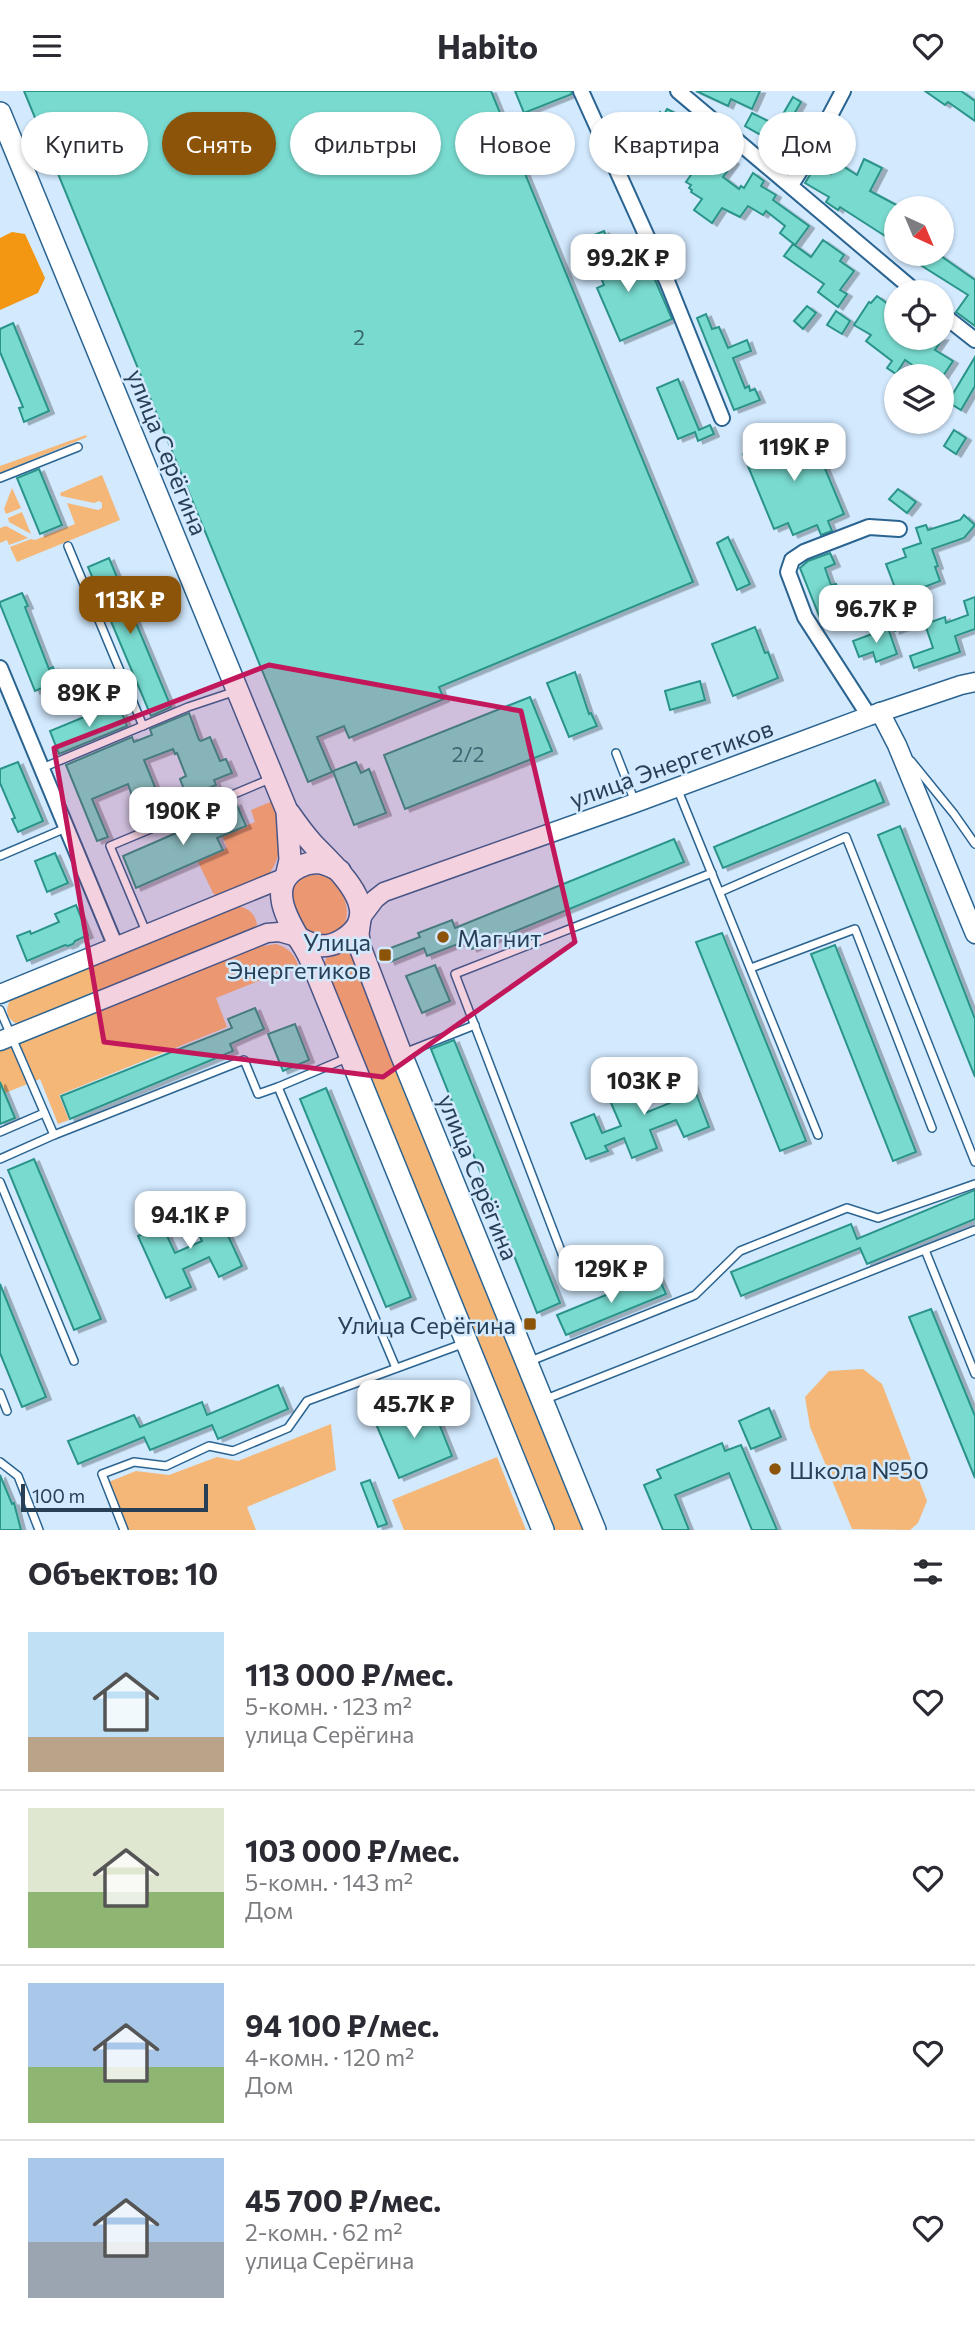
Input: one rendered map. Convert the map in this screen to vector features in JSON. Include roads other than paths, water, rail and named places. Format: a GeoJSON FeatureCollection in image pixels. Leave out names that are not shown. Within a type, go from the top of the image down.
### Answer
{"type":"FeatureCollection","features":[{"type":"Feature","properties":{"kind":"main road","name":"улица Серёгина"},"geometry":{"type":"LineString","coordinates":[[0,113],[287,811]]}},
{"type":"Feature","properties":{"kind":"main road"},"geometry":{"type":"LineString","coordinates":[[287,811],[313,844],[340,871],[356,895],[360,919],[347,938],[336,944],[321,948],[296,937]]}},
{"type":"Feature","properties":{"kind":"main road"},"geometry":{"type":"LineString","coordinates":[[287,811],[290,860],[281,902],[285,916],[318,977],[543,1530]]}},
{"type":"Feature","properties":{"kind":"main road"},"geometry":{"type":"LineString","coordinates":[[286,877],[296,868],[312,861],[325,863],[340,871]]}},
{"type":"Feature","properties":{"kind":"main road","name":"улица Серёгина"},"geometry":{"type":"LineString","coordinates":[[360,919],[360,947],[401,1054],[595,1530]]}},
{"type":"Feature","properties":{"kind":"street"},"geometry":{"type":"LineString","coordinates":[[581,91],[667,281],[722,418]]}},
{"type":"Feature","properties":{"kind":"street"},"geometry":{"type":"LineString","coordinates":[[678,91],[902,280]]}},
{"type":"Feature","properties":{"kind":"street"},"geometry":{"type":"LineString","coordinates":[[790,185],[805,163],[843,91]]}},
{"type":"Feature","properties":{"kind":"street"},"geometry":{"type":"LineString","coordinates":[[954,323],[975,339]]}},
{"type":"Feature","properties":{"kind":"street"},"geometry":{"type":"LineString","coordinates":[[899,529],[869,527],[804,552],[792,561],[788,572],[805,617],[897,745],[975,934]]}},
{"type":"Feature","properties":{"kind":"street"},"geometry":{"type":"LineString","coordinates":[[0,668],[116,947]]}},
{"type":"Feature","properties":{"kind":"street","name":"улица Энергетиков"},"geometry":{"type":"LineString","coordinates":[[384,892],[874,714],[961,685],[975,683]]}},
{"type":"Feature","properties":{"kind":"street"},"geometry":{"type":"LineString","coordinates":[[340,871],[364,889],[384,892]]}},
{"type":"Feature","properties":{"kind":"street"},"geometry":{"type":"LineString","coordinates":[[0,994],[286,877]]}},
{"type":"Feature","properties":{"kind":"street"},"geometry":{"type":"LineString","coordinates":[[360,919],[384,892]]}},
{"type":"Feature","properties":{"kind":"street"},"geometry":{"type":"LineString","coordinates":[[6,1039],[267,933],[279,932],[296,937]]}},
{"type":"Feature","properties":{"kind":"lane"},"geometry":{"type":"LineString","coordinates":[[0,478],[78,447]]}},
{"type":"Feature","properties":{"kind":"lane"},"geometry":{"type":"LineString","coordinates":[[68,546],[143,726]]}},
{"type":"Feature","properties":{"kind":"lane"},"geometry":{"type":"LineString","coordinates":[[42,768],[188,707],[238,691]]}},
{"type":"Feature","properties":{"kind":"lane"},"geometry":{"type":"LineString","coordinates":[[897,745],[975,844]]}},
{"type":"Feature","properties":{"kind":"lane"},"geometry":{"type":"LineString","coordinates":[[616,753],[635,803]]}},
{"type":"Feature","properties":{"kind":"lane"},"geometry":{"type":"LineString","coordinates":[[147,934],[110,846],[274,778]]}},
{"type":"Feature","properties":{"kind":"lane"},"geometry":{"type":"LineString","coordinates":[[677,787],[818,1136]]}},
{"type":"Feature","properties":{"kind":"lane"},"geometry":{"type":"LineString","coordinates":[[0,856],[66,828]]}},
{"type":"Feature","properties":{"kind":"lane"},"geometry":{"type":"LineString","coordinates":[[720,892],[846,837],[975,1162]]}},
{"type":"Feature","properties":{"kind":"lane"},"geometry":{"type":"LineString","coordinates":[[574,1285],[454,974],[712,873]]}},
{"type":"Feature","properties":{"kind":"lane"},"geometry":{"type":"LineString","coordinates":[[751,968],[855,929],[932,1128]]}},
{"type":"Feature","properties":{"kind":"lane"},"geometry":{"type":"LineString","coordinates":[[0,1010],[6,1039],[54,1135]]}},
{"type":"Feature","properties":{"kind":"lane"},"geometry":{"type":"LineString","coordinates":[[401,1054],[475,1025]]}},
{"type":"Feature","properties":{"kind":"lane"},"geometry":{"type":"LineString","coordinates":[[0,1159],[244,1060],[258,1094],[351,1056]]}},
{"type":"Feature","properties":{"kind":"lane"},"geometry":{"type":"LineString","coordinates":[[278,1087],[396,1368]]}},
{"type":"Feature","properties":{"kind":"lane"},"geometry":{"type":"LineString","coordinates":[[0,1132],[44,1113]]}},
{"type":"Feature","properties":{"kind":"lane"},"geometry":{"type":"LineString","coordinates":[[0,1182],[74,1361]]}},
{"type":"Feature","properties":{"kind":"lane"},"geometry":{"type":"LineString","coordinates":[[527,1363],[695,1295],[740,1251],[847,1208],[878,1218],[975,1184]]}},
{"type":"Feature","properties":{"kind":"lane"},"geometry":{"type":"LineString","coordinates":[[542,1401],[974,1232]]}},
{"type":"Feature","properties":{"kind":"lane"},"geometry":{"type":"LineString","coordinates":[[925,1250],[975,1374]]}},
{"type":"Feature","properties":{"kind":"lane"},"geometry":{"type":"LineString","coordinates":[[124,1530],[102,1474],[134,1462],[166,1465],[209,1445],[233,1451],[288,1428],[307,1401],[466,1343]]}},
{"type":"Feature","properties":{"kind":"lane"},"geometry":{"type":"LineString","coordinates":[[0,1393],[7,1411]]}},
{"type":"Feature","properties":{"kind":"lane"},"geometry":{"type":"LineString","coordinates":[[0,1462],[18,1476],[40,1530]]}},
{"type":"Feature","properties":{"kind":"place","name":"Магнит"},"geometry":{"type":"Point","coordinates":[443,937]}},
{"type":"Feature","properties":{"kind":"place","name":"Улица Энергетиков"},"geometry":{"type":"Point","coordinates":[385,955]}},
{"type":"Feature","properties":{"kind":"place","name":"Улица Серёгина"},"geometry":{"type":"Point","coordinates":[530,1324]}},
{"type":"Feature","properties":{"kind":"place","name":"Школа №50"},"geometry":{"type":"Point","coordinates":[775,1469]}}]}
